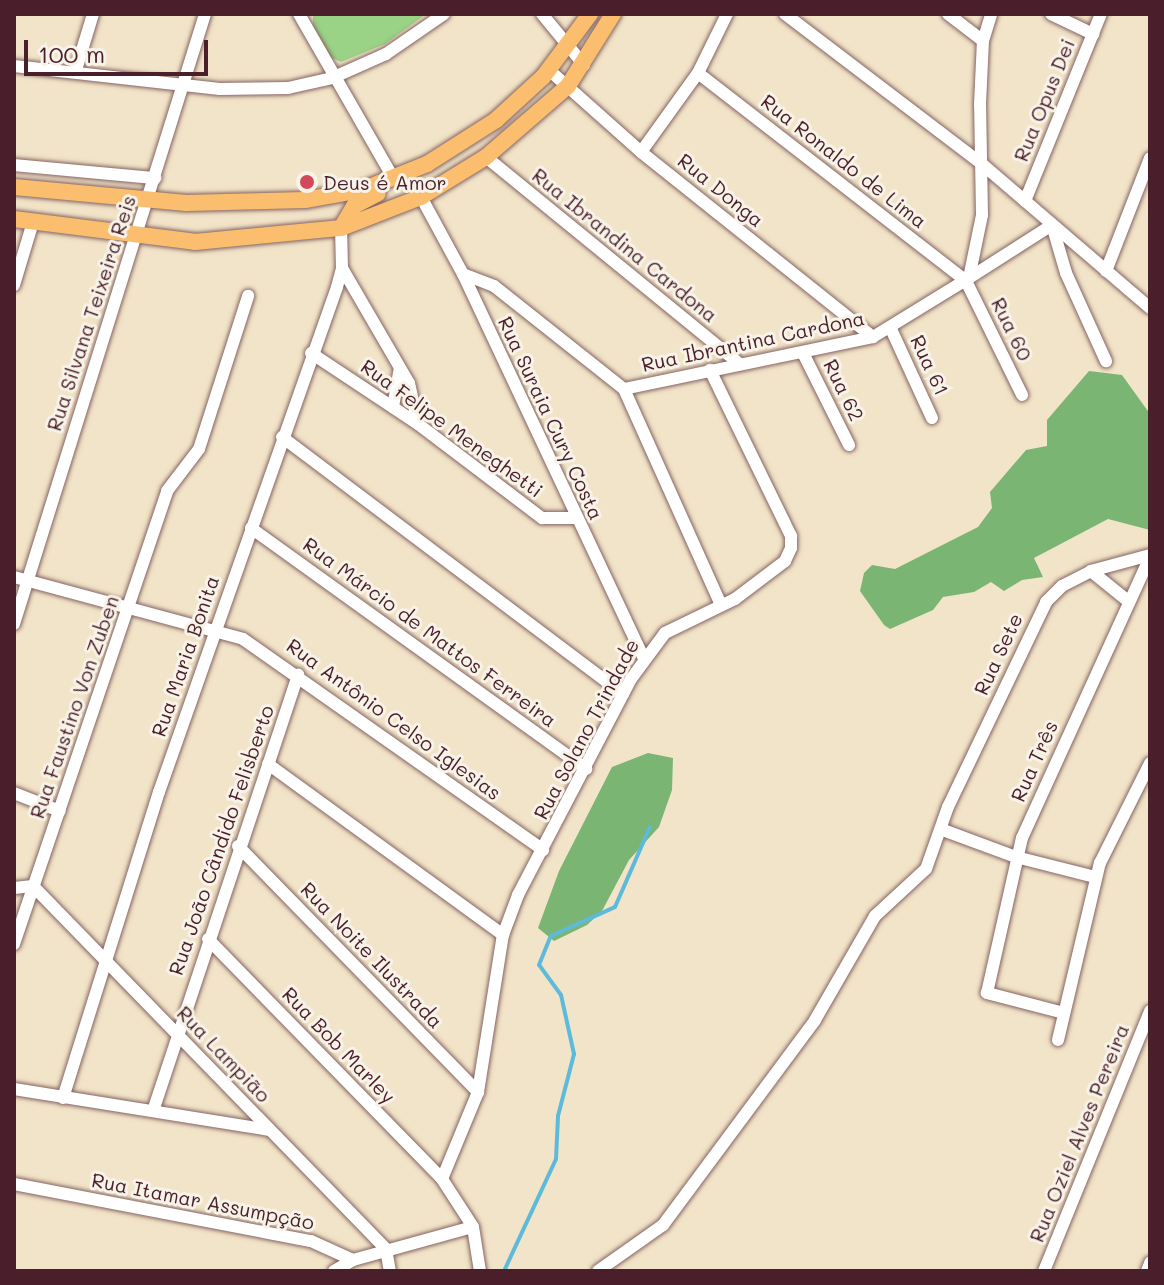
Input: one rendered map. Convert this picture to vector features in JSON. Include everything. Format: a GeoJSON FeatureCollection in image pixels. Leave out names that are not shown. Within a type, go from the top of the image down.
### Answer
{"type":"FeatureCollection","features":[{"type":"Feature","properties":{"kind":"main road"},"geometry":{"type":"LineString","coordinates":[[341,228],[354,206],[394,179],[473,137],[549,70],[590,14]]}},
{"type":"Feature","properties":{"kind":"main road"},"geometry":{"type":"LineString","coordinates":[[14,219],[195,242],[341,228],[421,197],[486,157],[568,86],[584,65],[613,14]]}},
{"type":"Feature","properties":{"kind":"main road"},"geometry":{"type":"LineString","coordinates":[[14,187],[148,201],[305,200],[394,179]]}},
{"type":"Feature","properties":{"kind":"street"},"geometry":{"type":"LineString","coordinates":[[76,70],[93,14]]}},
{"type":"Feature","properties":{"kind":"street","name":"Rua Silvana Teixeira Reis"},"geometry":{"type":"LineString","coordinates":[[14,624],[205,14]]}},
{"type":"Feature","properties":{"kind":"street"},"geometry":{"type":"LineString","coordinates":[[299,14],[332,78],[394,179]]}},
{"type":"Feature","properties":{"kind":"street"},"geometry":{"type":"LineString","coordinates":[[14,66],[255,90],[332,78],[386,54],[444,14]]}},
{"type":"Feature","properties":{"kind":"street"},"geometry":{"type":"LineString","coordinates":[[542,14],[566,48],[584,65]]}},
{"type":"Feature","properties":{"kind":"street"},"geometry":{"type":"LineString","coordinates":[[641,152],[698,73],[727,14]]}},
{"type":"Feature","properties":{"kind":"street"},"geometry":{"type":"LineString","coordinates":[[785,14],[982,164],[1150,308]]}},
{"type":"Feature","properties":{"kind":"street"},"geometry":{"type":"LineString","coordinates":[[948,14],[983,41]]}},
{"type":"Feature","properties":{"kind":"street"},"geometry":{"type":"LineString","coordinates":[[967,279],[982,215],[983,41],[991,14]]}},
{"type":"Feature","properties":{"kind":"street"},"geometry":{"type":"LineString","coordinates":[[1051,14],[1093,34]]}},
{"type":"Feature","properties":{"kind":"street","name":"Rua Opus Dei"},"geometry":{"type":"LineString","coordinates":[[1025,201],[1101,14]]}},
{"type":"Feature","properties":{"kind":"street","name":"Rua Donga"},"geometry":{"type":"LineString","coordinates":[[549,70],[641,152],[873,337]]}},
{"type":"Feature","properties":{"kind":"street","name":"Rua Ronaldo de Lima"},"geometry":{"type":"LineString","coordinates":[[698,73],[967,279]]}},
{"type":"Feature","properties":{"kind":"street","name":"Rua Ibrandina Cardona"},"geometry":{"type":"LineString","coordinates":[[486,157],[740,364]]}},
{"type":"Feature","properties":{"kind":"street"},"geometry":{"type":"LineString","coordinates":[[1106,271],[1150,158]]}},
{"type":"Feature","properties":{"kind":"street"},"geometry":{"type":"LineString","coordinates":[[14,165],[155,178]]}},
{"type":"Feature","properties":{"kind":"street","name":"Rua Suraia Cury Costa"},"geometry":{"type":"LineString","coordinates":[[421,197],[463,274],[574,518],[643,657]]}},
{"type":"Feature","properties":{"kind":"street"},"geometry":{"type":"LineString","coordinates":[[14,285],[20,246],[33,222]]}},
{"type":"Feature","properties":{"kind":"street"},"geometry":{"type":"LineString","coordinates":[[1052,225],[1066,273],[1106,361]]}},
{"type":"Feature","properties":{"kind":"street","name":"Rua Ibrantina Cardona"},"geometry":{"type":"LineString","coordinates":[[624,389],[873,337],[891,329],[1052,225]]}},
{"type":"Feature","properties":{"kind":"street","name":"Rua Maria Bonita"},"geometry":{"type":"LineString","coordinates":[[63,1098],[216,629],[342,268],[341,228]]}},
{"type":"Feature","properties":{"kind":"street"},"geometry":{"type":"LineString","coordinates":[[342,268],[367,303],[416,397],[418,424]]}},
{"type":"Feature","properties":{"kind":"street"},"geometry":{"type":"LineString","coordinates":[[463,274],[494,286],[624,389],[721,605]]}},
{"type":"Feature","properties":{"kind":"street","name":"Rua 60"},"geometry":{"type":"LineString","coordinates":[[967,279],[1022,395]]}},
{"type":"Feature","properties":{"kind":"street","name":"Rua Faustino Von Zuben"},"geometry":{"type":"LineString","coordinates":[[14,944],[171,482],[199,449],[248,296]]}},
{"type":"Feature","properties":{"kind":"street","name":"Rua 61"},"geometry":{"type":"LineString","coordinates":[[891,329],[932,418]]}},
{"type":"Feature","properties":{"kind":"street","name":"Rua Felipe Meneghetti"},"geometry":{"type":"LineString","coordinates":[[311,353],[418,424],[542,518],[574,518]]}},
{"type":"Feature","properties":{"kind":"street","name":"Rua 62"},"geometry":{"type":"LineString","coordinates":[[803,353],[849,445]]}},
{"type":"Feature","properties":{"kind":"street"},"geometry":{"type":"LineString","coordinates":[[393,407],[400,369]]}},
{"type":"Feature","properties":{"kind":"street","name":"Rua Solano Trindade"},"geometry":{"type":"LineString","coordinates":[[442,1179],[478,1092],[503,935],[543,850],[643,657],[665,633],[721,605],[785,561],[792,542],[710,370]]}},
{"type":"Feature","properties":{"kind":"street"},"geometry":{"type":"LineString","coordinates":[[282,437],[623,694]]}},
{"type":"Feature","properties":{"kind":"street","name":"Rua Márcio de Mattos Ferreira"},"geometry":{"type":"LineString","coordinates":[[251,528],[586,769]]}},
{"type":"Feature","properties":{"kind":"street","name":"Rua Sete"},"geometry":{"type":"LineString","coordinates":[[598,1271],[663,1225],[815,1020],[875,916],[926,869],[943,830],[948,807],[1041,610],[1062,586],[1091,571],[1150,556]]}},
{"type":"Feature","properties":{"kind":"street","name":"Rua Três"},"geometry":{"type":"LineString","coordinates":[[1064,1013],[987,993],[1016,857],[1150,556]]}},
{"type":"Feature","properties":{"kind":"street"},"geometry":{"type":"LineString","coordinates":[[1091,571],[1128,601]]}},
{"type":"Feature","properties":{"kind":"street","name":"Rua Antônio Celso Iglesias"},"geometry":{"type":"LineString","coordinates":[[14,577],[216,629],[243,639],[298,674],[543,850]]}},
{"type":"Feature","properties":{"kind":"street","name":"Rua João Cândido Felisberto"},"geometry":{"type":"LineString","coordinates":[[153,1111],[238,846],[298,674]]}},
{"type":"Feature","properties":{"kind":"street"},"geometry":{"type":"LineString","coordinates":[[1058,1040],[1095,877],[1150,763]]}},
{"type":"Feature","properties":{"kind":"street"},"geometry":{"type":"LineString","coordinates":[[268,764],[503,935]]}},
{"type":"Feature","properties":{"kind":"street"},"geometry":{"type":"LineString","coordinates":[[14,793],[60,811]]}},
{"type":"Feature","properties":{"kind":"street"},"geometry":{"type":"LineString","coordinates":[[943,830],[1016,857],[1095,877]]}},
{"type":"Feature","properties":{"kind":"street","name":"Rua Noite Ilustrada"},"geometry":{"type":"LineString","coordinates":[[238,846],[478,1092]]}},
{"type":"Feature","properties":{"kind":"street"},"geometry":{"type":"LineString","coordinates":[[14,888],[33,886]]}},
{"type":"Feature","properties":{"kind":"street","name":"Rua Lampião"},"geometry":{"type":"LineString","coordinates":[[33,886],[386,1249]]}},
{"type":"Feature","properties":{"kind":"street","name":"Rua Bob Marley"},"geometry":{"type":"LineString","coordinates":[[208,939],[442,1179],[473,1227]]}},
{"type":"Feature","properties":{"kind":"street","name":"Rua Oziel Alves Pereira"},"geometry":{"type":"LineString","coordinates":[[1044,1271],[1150,1011]]}},
{"type":"Feature","properties":{"kind":"street"},"geometry":{"type":"LineString","coordinates":[[14,1089],[270,1130]]}},
{"type":"Feature","properties":{"kind":"street","name":"Rua Itamar Assumpção"},"geometry":{"type":"LineString","coordinates":[[14,1184],[311,1241],[353,1260]]}},
{"type":"Feature","properties":{"kind":"street"},"geometry":{"type":"LineString","coordinates":[[334,1271],[353,1260],[386,1249],[473,1227],[480,1271]]}},
{"type":"Feature","properties":{"kind":"street"},"geometry":{"type":"LineString","coordinates":[[386,1249],[390,1271]]}},
{"type":"Feature","properties":{"kind":"street"},"geometry":{"type":"LineString","coordinates":[[1147,1271],[1150,1263]]}},
{"type":"Feature","properties":{"kind":"green space"},"geometry":{"type":"Polygon","coordinates":[[[313,14],[426,14],[385,44],[341,62],[330,57],[313,29],[313,14]]]}},
{"type":"Feature","properties":{"kind":"green space"},"geometry":{"type":"Polygon","coordinates":[[[1089,371],[1122,375],[1150,414],[1150,530],[1108,519],[1034,558],[1043,577],[1022,580],[1004,591],[991,582],[974,592],[943,597],[933,610],[890,629],[884,625],[860,591],[864,573],[872,565],[895,569],[978,527],[992,508],[990,492],[1026,450],[1047,446],[1047,420],[1089,371]]]}},
{"type":"Feature","properties":{"kind":"green space"},"geometry":{"type":"Polygon","coordinates":[[[648,753],[673,758],[672,790],[659,827],[629,860],[602,911],[587,925],[554,941],[538,928],[559,871],[612,767],[648,753]]]}},
{"type":"Feature","properties":{"kind":"waterway"},"geometry":{"type":"LineString","coordinates":[[505,1269],[556,1159],[558,1116],[574,1054],[561,995],[539,965],[551,936],[615,907],[650,827]]}},
{"type":"Feature","properties":{"kind":"place","name":"Deus é Amor"},"geometry":{"type":"Point","coordinates":[307,182]}}]}
